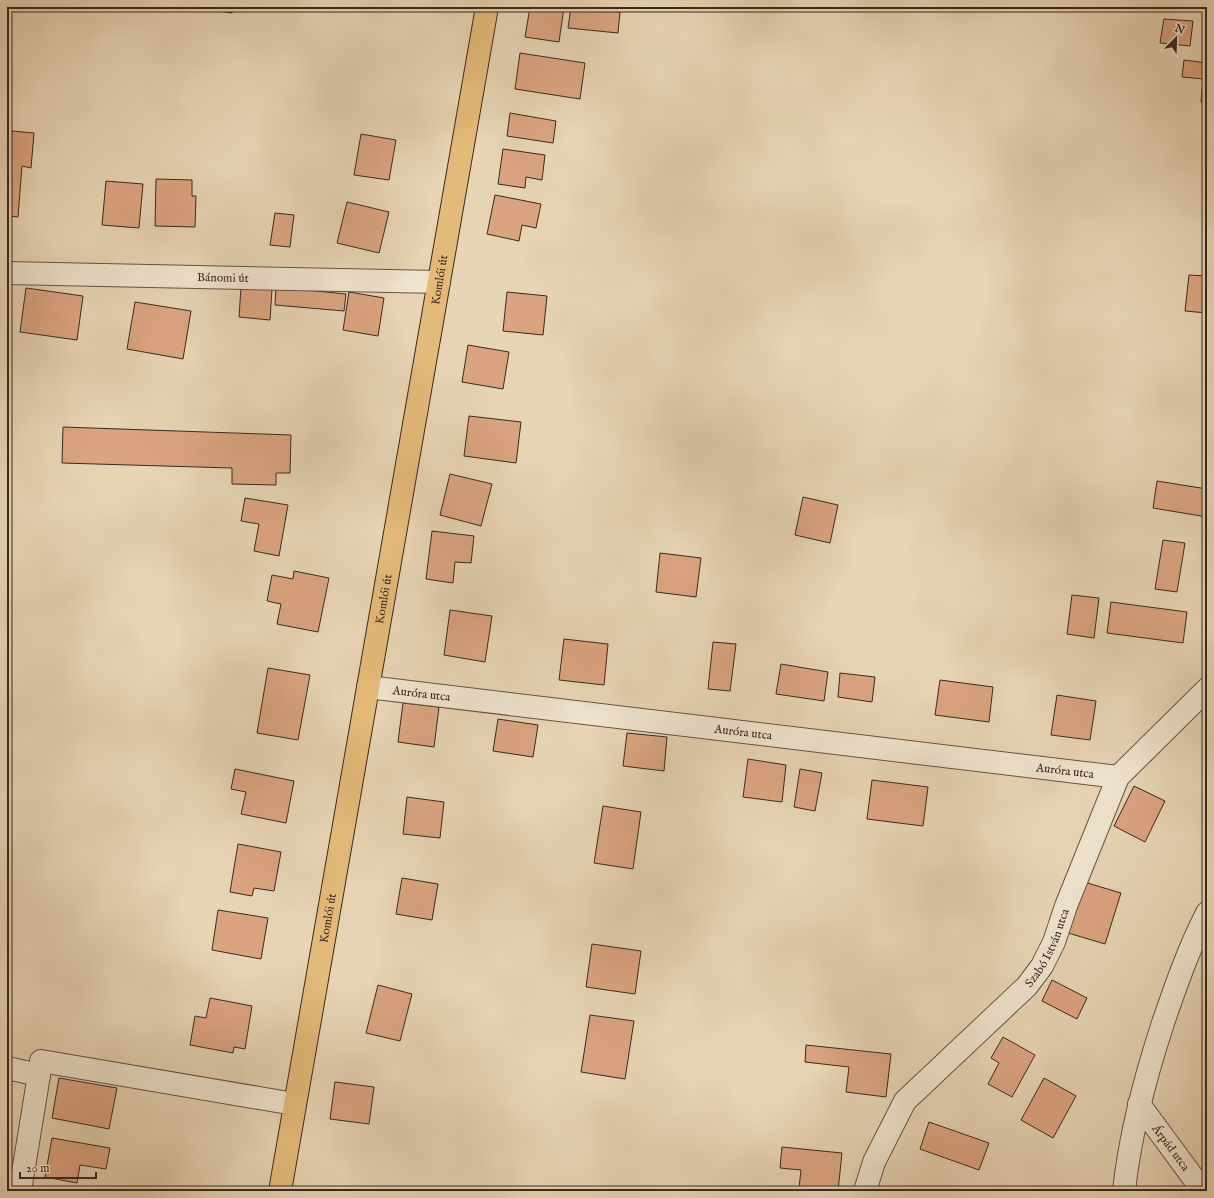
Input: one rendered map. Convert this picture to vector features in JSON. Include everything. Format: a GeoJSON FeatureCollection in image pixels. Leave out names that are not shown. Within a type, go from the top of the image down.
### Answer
{"type":"FeatureCollection","features":[{"type":"Feature","properties":{"kind":"main road","name":"Komlói út"},"geometry":{"type":"LineString","coordinates":[[280,1191],[487,7]]}},
{"type":"Feature","properties":{"kind":"street","name":"Bánomi út"},"geometry":{"type":"LineString","coordinates":[[7,273],[439,282]]}},
{"type":"Feature","properties":{"kind":"street","name":"Auróra utca"},"geometry":{"type":"LineString","coordinates":[[368,687],[1118,777]]}},
{"type":"Feature","properties":{"kind":"street","name":"Szabó István utca"},"geometry":{"type":"LineString","coordinates":[[865,1191],[874,1162],[905,1101],[1027,986],[1042,966],[1054,942],[1066,906],[1118,777],[1207,690]]}},
{"type":"Feature","properties":{"kind":"street"},"geometry":{"type":"LineString","coordinates":[[1124,1191],[1127,1158],[1148,1068],[1190,945],[1207,913]]}},
{"type":"Feature","properties":{"kind":"street"},"geometry":{"type":"LineString","coordinates":[[20,1191],[41,1061],[294,1104]]}},
{"type":"Feature","properties":{"kind":"street"},"geometry":{"type":"LineString","coordinates":[[7,1068],[39,1075]]}},
{"type":"Feature","properties":{"kind":"street","name":"Árpád utca"},"geometry":{"type":"LineString","coordinates":[[1139,1104],[1203,1191]]}},
{"type":"Feature","properties":{"kind":"building"},"geometry":{"type":"Polygon","coordinates":[[[189,7],[232,7],[232,13],[189,7]]]}},
{"type":"Feature","properties":{"kind":"building"},"geometry":{"type":"Polygon","coordinates":[[[530,7],[564,7],[559,42],[525,37],[530,7]]]}},
{"type":"Feature","properties":{"kind":"building"},"geometry":{"type":"Polygon","coordinates":[[[571,7],[620,12],[618,33],[568,28],[571,7]]]}},
{"type":"Feature","properties":{"kind":"building"},"geometry":{"type":"Polygon","coordinates":[[[1164,19],[1193,21],[1190,46],[1160,43],[1164,19]]]}},
{"type":"Feature","properties":{"kind":"building"},"geometry":{"type":"Polygon","coordinates":[[[520,53],[585,63],[580,99],[515,89],[520,53]]]}},
{"type":"Feature","properties":{"kind":"building"},"geometry":{"type":"Polygon","coordinates":[[[1184,60],[1207,63],[1207,103],[1201,102],[1203,79],[1182,77],[1184,60]]]}},
{"type":"Feature","properties":{"kind":"building"},"geometry":{"type":"Polygon","coordinates":[[[510,113],[556,121],[553,143],[507,136],[510,113]]]}},
{"type":"Feature","properties":{"kind":"building"},"geometry":{"type":"Polygon","coordinates":[[[1207,122],[1207,149],[1203,148],[1207,122]]]}},
{"type":"Feature","properties":{"kind":"building"},"geometry":{"type":"Polygon","coordinates":[[[12,131],[34,133],[31,168],[22,166],[18,217],[7,216],[7,160],[9,160],[12,131]]]}},
{"type":"Feature","properties":{"kind":"building"},"geometry":{"type":"Polygon","coordinates":[[[361,134],[396,140],[389,180],[354,175],[361,134]]]}},
{"type":"Feature","properties":{"kind":"building"},"geometry":{"type":"Polygon","coordinates":[[[503,149],[545,155],[542,180],[526,177],[525,188],[498,184],[503,149]]]}},
{"type":"Feature","properties":{"kind":"building"},"geometry":{"type":"Polygon","coordinates":[[[156,179],[192,180],[192,196],[196,196],[195,227],[155,226],[156,179]]]}},
{"type":"Feature","properties":{"kind":"building"},"geometry":{"type":"Polygon","coordinates":[[[106,181],[143,184],[139,228],[102,225],[106,181]]]}},
{"type":"Feature","properties":{"kind":"building"},"geometry":{"type":"Polygon","coordinates":[[[495,195],[541,204],[536,228],[522,225],[519,241],[487,234],[495,195]]]}},
{"type":"Feature","properties":{"kind":"building"},"geometry":{"type":"Polygon","coordinates":[[[347,202],[389,212],[379,253],[337,243],[347,202]]]}},
{"type":"Feature","properties":{"kind":"building"},"geometry":{"type":"Polygon","coordinates":[[[275,213],[294,215],[290,247],[270,245],[275,213]]]}},
{"type":"Feature","properties":{"kind":"building"},"geometry":{"type":"Polygon","coordinates":[[[1189,275],[1207,276],[1207,313],[1185,311],[1189,275]]]}},
{"type":"Feature","properties":{"kind":"building"},"geometry":{"type":"Polygon","coordinates":[[[241,287],[272,289],[270,320],[239,317],[241,287]]]}},
{"type":"Feature","properties":{"kind":"building"},"geometry":{"type":"Polygon","coordinates":[[[276,287],[346,294],[344,311],[275,305],[276,287]]]}},
{"type":"Feature","properties":{"kind":"building"},"geometry":{"type":"Polygon","coordinates":[[[26,288],[83,296],[77,340],[20,332],[26,288]]]}},
{"type":"Feature","properties":{"kind":"building"},"geometry":{"type":"Polygon","coordinates":[[[349,292],[384,298],[378,336],[343,330],[349,292]]]}},
{"type":"Feature","properties":{"kind":"building"},"geometry":{"type":"Polygon","coordinates":[[[507,292],[547,296],[543,335],[503,331],[507,292]]]}},
{"type":"Feature","properties":{"kind":"building"},"geometry":{"type":"Polygon","coordinates":[[[135,302],[191,311],[183,359],[127,349],[135,302]]]}},
{"type":"Feature","properties":{"kind":"building"},"geometry":{"type":"Polygon","coordinates":[[[468,345],[509,352],[503,389],[462,382],[468,345]]]}},
{"type":"Feature","properties":{"kind":"building"},"geometry":{"type":"Polygon","coordinates":[[[469,416],[521,422],[516,463],[464,456],[469,416]]]}},
{"type":"Feature","properties":{"kind":"building"},"geometry":{"type":"Polygon","coordinates":[[[63,427],[291,435],[290,473],[276,473],[276,485],[232,484],[232,468],[62,463],[63,427]]]}},
{"type":"Feature","properties":{"kind":"building"},"geometry":{"type":"Polygon","coordinates":[[[450,474],[492,484],[481,526],[440,515],[450,474]]]}},
{"type":"Feature","properties":{"kind":"building"},"geometry":{"type":"Polygon","coordinates":[[[1157,481],[1207,489],[1207,517],[1153,508],[1157,481]]]}},
{"type":"Feature","properties":{"kind":"building"},"geometry":{"type":"Polygon","coordinates":[[[803,497],[838,505],[830,543],[795,535],[803,497]]]}},
{"type":"Feature","properties":{"kind":"building"},"geometry":{"type":"Polygon","coordinates":[[[245,498],[288,505],[279,556],[254,551],[259,524],[241,521],[245,498]]]}},
{"type":"Feature","properties":{"kind":"building"},"geometry":{"type":"Polygon","coordinates":[[[432,531],[474,536],[471,563],[455,562],[453,583],[426,579],[432,531]]]}},
{"type":"Feature","properties":{"kind":"building"},"geometry":{"type":"Polygon","coordinates":[[[1163,540],[1185,543],[1177,592],[1155,589],[1163,540]]]}},
{"type":"Feature","properties":{"kind":"building"},"geometry":{"type":"Polygon","coordinates":[[[660,553],[701,558],[696,597],[656,592],[660,553]]]}},
{"type":"Feature","properties":{"kind":"building"},"geometry":{"type":"Polygon","coordinates":[[[294,571],[329,578],[318,632],[277,624],[281,604],[267,601],[272,575],[293,579],[294,571]]]}},
{"type":"Feature","properties":{"kind":"building"},"geometry":{"type":"Polygon","coordinates":[[[1072,595],[1099,598],[1094,638],[1067,634],[1072,595]]]}},
{"type":"Feature","properties":{"kind":"building"},"geometry":{"type":"Polygon","coordinates":[[[1111,602],[1187,612],[1183,643],[1107,633],[1111,602]]]}},
{"type":"Feature","properties":{"kind":"building"},"geometry":{"type":"Polygon","coordinates":[[[450,610],[492,616],[485,662],[444,655],[450,610]]]}},
{"type":"Feature","properties":{"kind":"building"},"geometry":{"type":"Polygon","coordinates":[[[564,639],[608,644],[604,685],[559,680],[564,639]]]}},
{"type":"Feature","properties":{"kind":"building"},"geometry":{"type":"Polygon","coordinates":[[[713,642],[736,644],[730,691],[708,689],[713,642]]]}},
{"type":"Feature","properties":{"kind":"building"},"geometry":{"type":"Polygon","coordinates":[[[781,664],[828,672],[824,701],[776,694],[781,664]]]}},
{"type":"Feature","properties":{"kind":"building"},"geometry":{"type":"Polygon","coordinates":[[[268,668],[310,675],[298,740],[257,733],[268,668]]]}},
{"type":"Feature","properties":{"kind":"building"},"geometry":{"type":"Polygon","coordinates":[[[840,673],[875,677],[872,702],[838,697],[840,673]]]}},
{"type":"Feature","properties":{"kind":"building"},"geometry":{"type":"Polygon","coordinates":[[[940,680],[993,687],[989,722],[935,715],[940,680]]]}},
{"type":"Feature","properties":{"kind":"building"},"geometry":{"type":"Polygon","coordinates":[[[1057,695],[1096,701],[1090,740],[1051,735],[1057,695]]]}},
{"type":"Feature","properties":{"kind":"building"},"geometry":{"type":"Polygon","coordinates":[[[403,703],[439,707],[434,747],[398,742],[403,703]]]}},
{"type":"Feature","properties":{"kind":"building"},"geometry":{"type":"Polygon","coordinates":[[[498,719],[538,725],[533,757],[493,751],[498,719]]]}},
{"type":"Feature","properties":{"kind":"building"},"geometry":{"type":"Polygon","coordinates":[[[627,733],[667,737],[664,771],[623,766],[627,733]]]}},
{"type":"Feature","properties":{"kind":"building"},"geometry":{"type":"Polygon","coordinates":[[[748,759],[786,765],[782,802],[743,797],[748,759]]]}},
{"type":"Feature","properties":{"kind":"building"},"geometry":{"type":"Polygon","coordinates":[[[235,769],[294,781],[286,823],[241,814],[246,792],[231,789],[235,769]]]}},
{"type":"Feature","properties":{"kind":"building"},"geometry":{"type":"Polygon","coordinates":[[[800,769],[822,773],[815,811],[794,807],[800,769]]]}},
{"type":"Feature","properties":{"kind":"building"},"geometry":{"type":"Polygon","coordinates":[[[872,780],[928,787],[923,826],[867,819],[872,780]]]}},
{"type":"Feature","properties":{"kind":"building"},"geometry":{"type":"Polygon","coordinates":[[[1134,786],[1165,801],[1145,842],[1114,826],[1134,786]]]}},
{"type":"Feature","properties":{"kind":"building"},"geometry":{"type":"Polygon","coordinates":[[[407,797],[444,802],[440,838],[403,834],[407,797]]]}},
{"type":"Feature","properties":{"kind":"building"},"geometry":{"type":"Polygon","coordinates":[[[603,806],[641,812],[633,869],[594,863],[603,806]]]}},
{"type":"Feature","properties":{"kind":"building"},"geometry":{"type":"Polygon","coordinates":[[[238,844],[281,852],[274,891],[254,888],[252,896],[230,892],[238,844]]]}},
{"type":"Feature","properties":{"kind":"building"},"geometry":{"type":"Polygon","coordinates":[[[402,878],[438,884],[432,920],[396,914],[402,878]]]}},
{"type":"Feature","properties":{"kind":"building"},"geometry":{"type":"Polygon","coordinates":[[[1084,882],[1121,893],[1105,944],[1068,933],[1084,882]]]}},
{"type":"Feature","properties":{"kind":"building"},"geometry":{"type":"Polygon","coordinates":[[[218,910],[268,918],[261,959],[212,950],[218,910]]]}},
{"type":"Feature","properties":{"kind":"building"},"geometry":{"type":"Polygon","coordinates":[[[592,944],[641,951],[635,994],[586,987],[592,944]]]}},
{"type":"Feature","properties":{"kind":"building"},"geometry":{"type":"Polygon","coordinates":[[[1052,980],[1087,998],[1077,1019],[1042,1001],[1052,980]]]}},
{"type":"Feature","properties":{"kind":"building"},"geometry":{"type":"Polygon","coordinates":[[[7,985],[11,985],[7,1005],[7,985]]]}},
{"type":"Feature","properties":{"kind":"building"},"geometry":{"type":"Polygon","coordinates":[[[378,985],[412,994],[400,1041],[366,1033],[378,985]]]}},
{"type":"Feature","properties":{"kind":"building"},"geometry":{"type":"Polygon","coordinates":[[[210,998],[252,1006],[245,1049],[234,1047],[233,1053],[190,1045],[195,1016],[206,1018],[210,998]]]}},
{"type":"Feature","properties":{"kind":"building"},"geometry":{"type":"Polygon","coordinates":[[[590,1015],[634,1021],[625,1079],[581,1072],[590,1015]]]}},
{"type":"Feature","properties":{"kind":"building"},"geometry":{"type":"Polygon","coordinates":[[[1003,1037],[1035,1055],[1012,1097],[988,1084],[999,1063],[991,1058],[1003,1037]]]}},
{"type":"Feature","properties":{"kind":"building"},"geometry":{"type":"Polygon","coordinates":[[[806,1045],[891,1054],[886,1097],[846,1092],[849,1067],[805,1062],[806,1045]]]}},
{"type":"Feature","properties":{"kind":"building"},"geometry":{"type":"Polygon","coordinates":[[[59,1078],[117,1088],[109,1129],[52,1118],[59,1078]]]}},
{"type":"Feature","properties":{"kind":"building"},"geometry":{"type":"Polygon","coordinates":[[[1044,1078],[1076,1096],[1053,1138],[1021,1120],[1044,1078]]]}},
{"type":"Feature","properties":{"kind":"building"},"geometry":{"type":"Polygon","coordinates":[[[335,1082],[374,1087],[369,1124],[330,1119],[335,1082]]]}},
{"type":"Feature","properties":{"kind":"building"},"geometry":{"type":"Polygon","coordinates":[[[929,1122],[989,1143],[979,1170],[920,1149],[929,1122]]]}},
{"type":"Feature","properties":{"kind":"building"},"geometry":{"type":"Polygon","coordinates":[[[52,1138],[110,1148],[106,1169],[80,1165],[77,1183],[45,1177],[52,1138]]]}},
{"type":"Feature","properties":{"kind":"building"},"geometry":{"type":"Polygon","coordinates":[[[782,1147],[842,1153],[838,1191],[799,1188],[801,1170],[780,1168],[782,1147]]]}}]}
